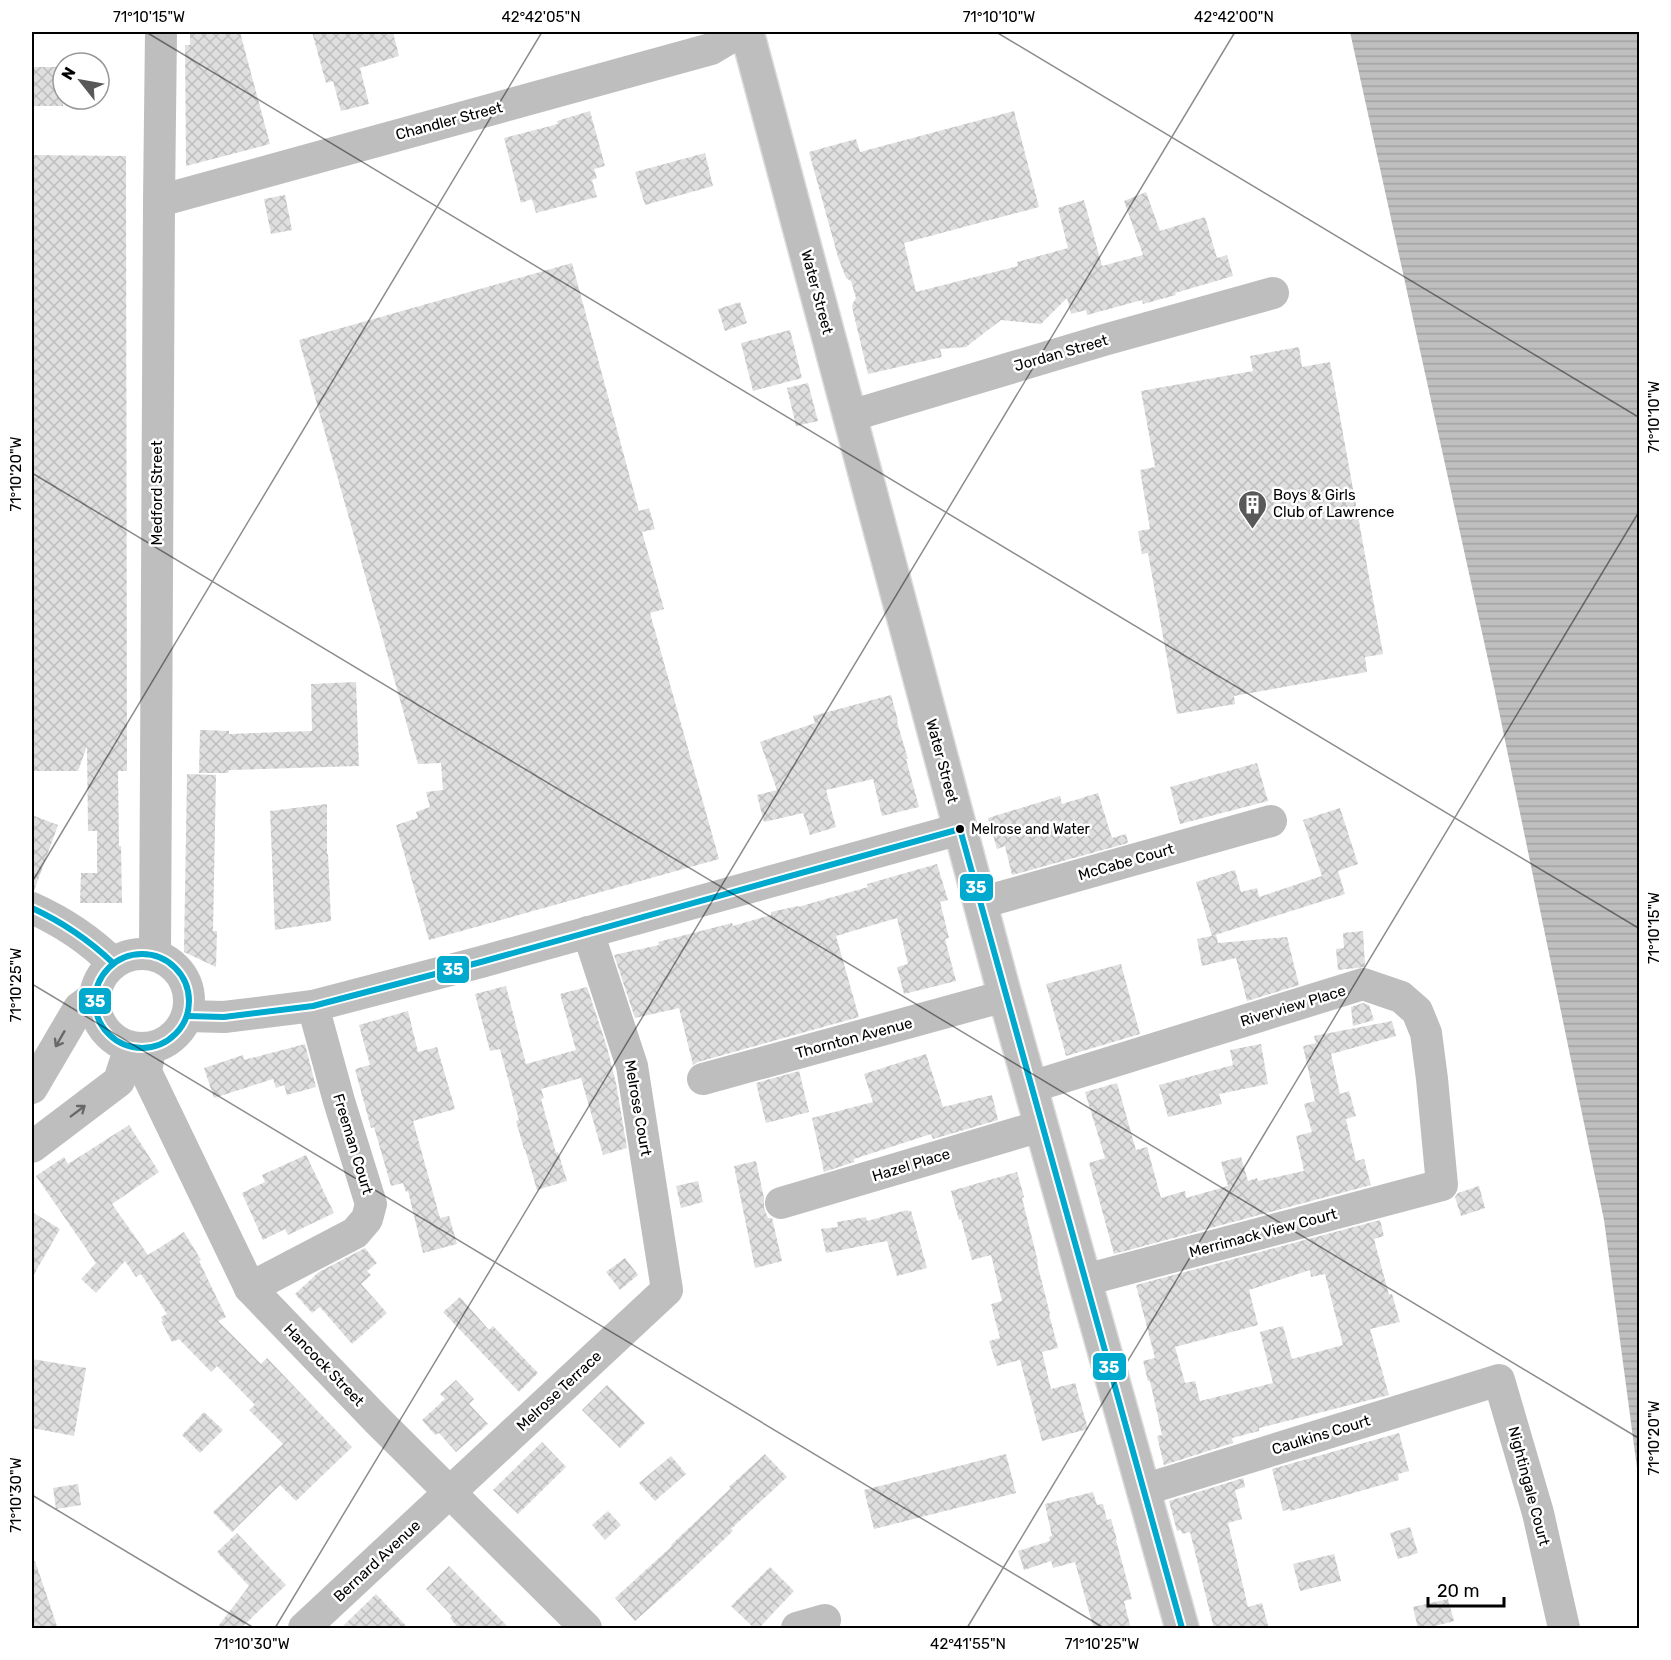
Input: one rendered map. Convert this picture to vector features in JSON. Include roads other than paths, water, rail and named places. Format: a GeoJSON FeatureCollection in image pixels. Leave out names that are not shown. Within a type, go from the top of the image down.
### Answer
{"type":"FeatureCollection","features":[{"type":"Feature","properties":{"kind":"main road","name":"Water Street"},"geometry":{"type":"LineString","coordinates":[[747,32],[1005,996],[1182,1629]]}},
{"type":"Feature","properties":{"kind":"street","name":"Medford Street"},"geometry":{"type":"LineString","coordinates":[[155,955],[161,32]]}},
{"type":"Feature","properties":{"kind":"street","name":"Chandler Street"},"geometry":{"type":"LineString","coordinates":[[159,201],[711,49],[735,32]]}},
{"type":"Feature","properties":{"kind":"street","name":"Jordan Street"},"geometry":{"type":"LineString","coordinates":[[850,416],[1104,340],[1273,293]]}},
{"type":"Feature","properties":{"kind":"street","name":"McCabe Court"},"geometry":{"type":"LineString","coordinates":[[981,903],[1271,821]]}},
{"type":"Feature","properties":{"kind":"street"},"geometry":{"type":"LineString","coordinates":[[187,1016],[224,1017],[313,1006],[960,829]]}},
{"type":"Feature","properties":{"kind":"street"},"geometry":{"type":"LineString","coordinates":[[32,908],[55,918],[79,933],[113,963]]}},
{"type":"Feature","properties":{"kind":"street","name":"Melrose Court"},"geometry":{"type":"LineString","coordinates":[[588,932],[632,1066],[667,1290]]}},
{"type":"Feature","properties":{"kind":"street"},"geometry":{"type":"LineString","coordinates":[[139,953],[155,955],[170,962],[180,973],[187,986],[189,1001],[187,1016],[180,1029],[169,1040],[140,1047],[117,1041],[105,1030],[96,1012],[95,996],[99,980],[113,963],[123,957],[139,953]]}},
{"type":"Feature","properties":{"kind":"street","name":"Riverview Place"},"geometry":{"type":"LineString","coordinates":[[1031,1087],[1363,984],[1401,997],[1417,1011],[1426,1033],[1442,1185]]}},
{"type":"Feature","properties":{"kind":"street"},"geometry":{"type":"LineString","coordinates":[[32,1088],[79,1008],[95,996]]}},
{"type":"Feature","properties":{"kind":"street","name":"Thornton Avenue"},"geometry":{"type":"LineString","coordinates":[[703,1078],[1005,996]]}},
{"type":"Feature","properties":{"kind":"street","name":"Freeman Court"},"geometry":{"type":"LineString","coordinates":[[250,1288],[355,1233],[367,1220],[371,1204],[313,1006]]}},
{"type":"Feature","properties":{"kind":"street"},"geometry":{"type":"LineString","coordinates":[[32,1147],[119,1081],[140,1047]]}},
{"type":"Feature","properties":{"kind":"street","name":"Hancock Street"},"geometry":{"type":"LineString","coordinates":[[140,1047],[146,1072],[250,1288],[377,1420],[586,1629]]}},
{"type":"Feature","properties":{"kind":"street","name":"Hazel Place"},"geometry":{"type":"LineString","coordinates":[[781,1203],[1041,1126]]}},
{"type":"Feature","properties":{"kind":"street","name":"Merrimack View Court"},"geometry":{"type":"LineString","coordinates":[[1084,1280],[1442,1185]]}},
{"type":"Feature","properties":{"kind":"street","name":"Melrose Terrace"},"geometry":{"type":"LineString","coordinates":[[450,1493],[667,1290]]}},
{"type":"Feature","properties":{"kind":"street","name":"Caulkins Court"},"geometry":{"type":"LineString","coordinates":[[1143,1490],[1499,1380]]}},
{"type":"Feature","properties":{"kind":"street","name":"Nightingale Court"},"geometry":{"type":"LineString","coordinates":[[1499,1380],[1538,1513],[1564,1629]]}},
{"type":"Feature","properties":{"kind":"street","name":"Bernard Avenue"},"geometry":{"type":"LineString","coordinates":[[304,1629],[450,1493]]}},
{"type":"Feature","properties":{"kind":"place","name":"Boys & Girls Club of Lawrence"},"geometry":{"type":"Point","coordinates":[1252,530]}},
{"type":"Feature","properties":{"kind":"place","name":"Melrose and Water"},"geometry":{"type":"Point","coordinates":[960,829]}}]}
